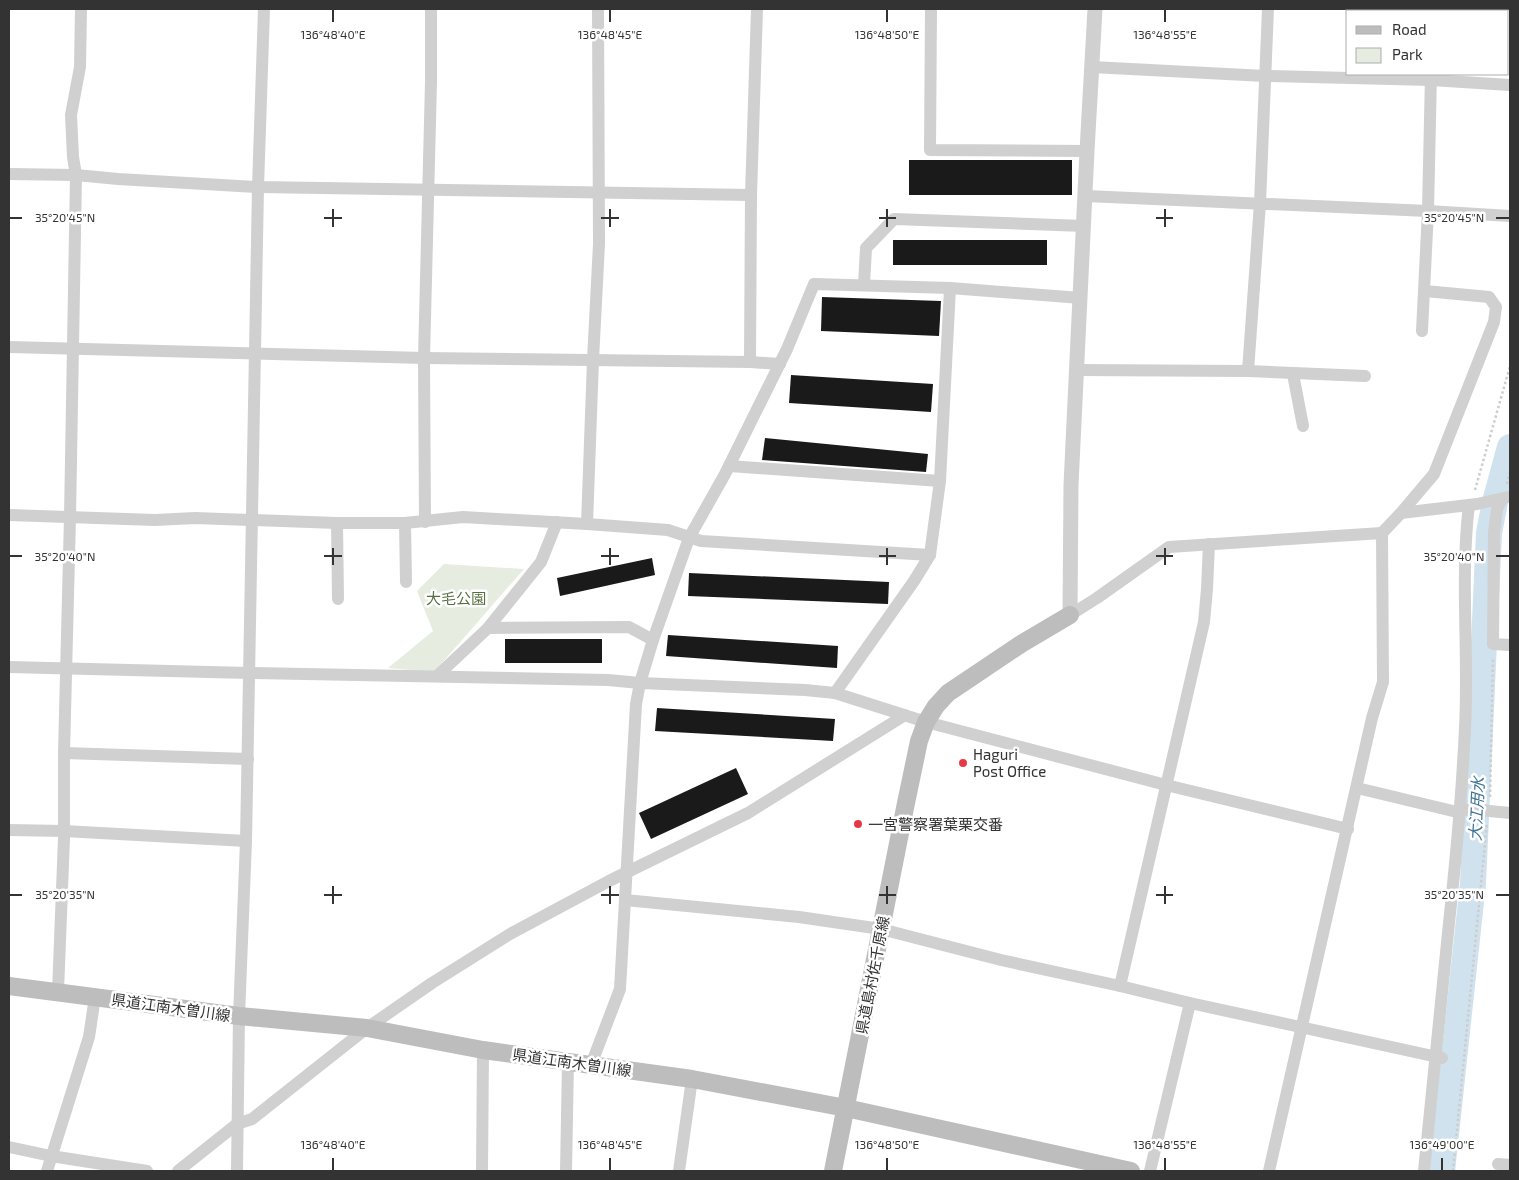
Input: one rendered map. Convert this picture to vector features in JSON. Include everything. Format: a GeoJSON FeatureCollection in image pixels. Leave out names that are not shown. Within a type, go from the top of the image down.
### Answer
{"type":"FeatureCollection","features":[{"type":"Feature","properties":{"kind":"main road","name":"県道島村佐千原線"},"geometry":{"type":"LineString","coordinates":[[833,1171],[915,759],[926,722],[936,706],[948,693],[1070,614]]}},
{"type":"Feature","properties":{"kind":"main road","name":"県道江南木曽川線"},"geometry":{"type":"LineString","coordinates":[[9,986],[239,1016],[367,1028],[483,1050],[692,1079],[846,1108],[1080,1166],[1131,1171]]}},
{"type":"Feature","properties":{"kind":"street"},"geometry":{"type":"LineString","coordinates":[[58,992],[64,831],[76,175],[71,115],[80,67],[81,9]]}},
{"type":"Feature","properties":{"kind":"street"},"geometry":{"type":"LineString","coordinates":[[237,1171],[239,1016],[248,758],[254,353],[264,9]]}},
{"type":"Feature","properties":{"kind":"street"},"geometry":{"type":"LineString","coordinates":[[425,522],[424,358],[432,9]]}},
{"type":"Feature","properties":{"kind":"street"},"geometry":{"type":"LineString","coordinates":[[587,524],[599,244],[598,9]]}},
{"type":"Feature","properties":{"kind":"street"},"geometry":{"type":"LineString","coordinates":[[750,362],[751,195],[758,9]]}},
{"type":"Feature","properties":{"kind":"street"},"geometry":{"type":"LineString","coordinates":[[931,9],[930,150],[1087,151]]}},
{"type":"Feature","properties":{"kind":"street"},"geometry":{"type":"LineString","coordinates":[[1070,614],[1072,485],[1095,9]]}},
{"type":"Feature","properties":{"kind":"street"},"geometry":{"type":"LineString","coordinates":[[1248,371],[1260,203],[1268,9]]}},
{"type":"Feature","properties":{"kind":"street"},"geometry":{"type":"LineString","coordinates":[[1092,67],[1265,76],[1431,77],[1510,85]]}},
{"type":"Feature","properties":{"kind":"street"},"geometry":{"type":"LineString","coordinates":[[1422,331],[1428,211],[1431,77]]}},
{"type":"Feature","properties":{"kind":"street"},"geometry":{"type":"LineString","coordinates":[[9,174],[76,175],[258,187],[751,195]]}},
{"type":"Feature","properties":{"kind":"street"},"geometry":{"type":"LineString","coordinates":[[1086,196],[1510,216]]}},
{"type":"Feature","properties":{"kind":"street"},"geometry":{"type":"LineString","coordinates":[[864,285],[866,248],[894,219],[1084,226]]}},
{"type":"Feature","properties":{"kind":"street"},"geometry":{"type":"LineString","coordinates":[[591,1065],[620,988],[636,704],[640,683],[689,538],[780,364],[814,284],[950,288],[1081,298]]}},
{"type":"Feature","properties":{"kind":"street"},"geometry":{"type":"LineString","coordinates":[[835,694],[930,555],[940,481],[950,288]]}},
{"type":"Feature","properties":{"kind":"street"},"geometry":{"type":"LineString","coordinates":[[1070,614],[1097,598],[1169,547],[1382,533],[1434,474],[1494,322],[1496,307],[1489,297],[1425,291]]}},
{"type":"Feature","properties":{"kind":"street"},"geometry":{"type":"LineString","coordinates":[[9,347],[424,358],[780,364]]}},
{"type":"Feature","properties":{"kind":"street"},"geometry":{"type":"LineString","coordinates":[[1077,370],[1248,371],[1364,376]]}},
{"type":"Feature","properties":{"kind":"street"},"geometry":{"type":"LineString","coordinates":[[1293,374],[1303,426]]}},
{"type":"Feature","properties":{"kind":"street"},"geometry":{"type":"LineString","coordinates":[[728,466],[940,481]]}},
{"type":"Feature","properties":{"kind":"street"},"geometry":{"type":"LineString","coordinates":[[1401,513],[1473,504],[1503,498]]}},
{"type":"Feature","properties":{"kind":"street"},"geometry":{"type":"LineString","coordinates":[[1503,498],[1497,509],[1494,532],[1494,644],[1510,645]]}},
{"type":"Feature","properties":{"kind":"street"},"geometry":{"type":"LineString","coordinates":[[1424,1171],[1439,1057],[1464,810],[1467,673],[1465,561],[1466,529],[1473,504]]}},
{"type":"Feature","properties":{"kind":"street"},"geometry":{"type":"LineString","coordinates":[[9,515],[155,520],[195,518],[337,523],[425,522],[463,517],[668,530],[701,542],[930,555]]}},
{"type":"Feature","properties":{"kind":"street"},"geometry":{"type":"LineString","coordinates":[[438,676],[488,628],[542,562],[557,522]]}},
{"type":"Feature","properties":{"kind":"street"},"geometry":{"type":"LineString","coordinates":[[337,523],[338,599]]}},
{"type":"Feature","properties":{"kind":"street"},"geometry":{"type":"LineString","coordinates":[[404,523],[406,582]]}},
{"type":"Feature","properties":{"kind":"street"},"geometry":{"type":"LineString","coordinates":[[1269,1171],[1372,718],[1383,682],[1382,533]]}},
{"type":"Feature","properties":{"kind":"street"},"geometry":{"type":"LineString","coordinates":[[1120,986],[1204,622],[1209,544]]}},
{"type":"Feature","properties":{"kind":"street"},"geometry":{"type":"LineString","coordinates":[[488,628],[629,627],[653,640]]}},
{"type":"Feature","properties":{"kind":"street"},"geometry":{"type":"LineString","coordinates":[[9,667],[608,680],[805,690],[835,694],[926,722],[1166,785],[1348,829]]}},
{"type":"Feature","properties":{"kind":"street"},"geometry":{"type":"LineString","coordinates":[[178,1171],[238,1124],[252,1119],[367,1028],[432,983],[510,934],[628,872],[748,813],[905,715]]}},
{"type":"Feature","properties":{"kind":"street"},"geometry":{"type":"LineString","coordinates":[[64,753],[248,758]]}},
{"type":"Feature","properties":{"kind":"street"},"geometry":{"type":"LineString","coordinates":[[1357,788],[1464,810],[1510,813]]}},
{"type":"Feature","properties":{"kind":"street"},"geometry":{"type":"LineString","coordinates":[[9,830],[64,831],[246,841]]}},
{"type":"Feature","properties":{"kind":"street"},"geometry":{"type":"LineString","coordinates":[[625,900],[799,917],[881,929],[1001,960],[1301,1028],[1439,1057]]}},
{"type":"Feature","properties":{"kind":"street"},"geometry":{"type":"LineString","coordinates":[[47,1171],[89,1037],[95,997]]}},
{"type":"Feature","properties":{"kind":"street"},"geometry":{"type":"LineString","coordinates":[[1150,1171],[1190,1003]]}},
{"type":"Feature","properties":{"kind":"street"},"geometry":{"type":"LineString","coordinates":[[482,1171],[483,1050]]}},
{"type":"Feature","properties":{"kind":"street"},"geometry":{"type":"LineString","coordinates":[[566,1171],[568,1062]]}},
{"type":"Feature","properties":{"kind":"street"},"geometry":{"type":"LineString","coordinates":[[679,1171],[692,1079]]}},
{"type":"Feature","properties":{"kind":"street"},"geometry":{"type":"LineString","coordinates":[[9,1148],[147,1171]]}},
{"type":"Feature","properties":{"kind":"path"},"geometry":{"type":"LineString","coordinates":[[1453,1171],[1486,811],[1491,788],[1494,644]]}},
{"type":"Feature","properties":{"kind":"green space","name":"大毛公園"},"geometry":{"type":"Polygon","coordinates":[[[444,564],[524,569],[434,672],[388,668],[433,631],[417,591],[444,564]]]}},
{"type":"Feature","properties":{"kind":"building"},"geometry":{"type":"Polygon","coordinates":[[[909,160],[1072,160],[1072,195],[909,195],[909,160]]]}},
{"type":"Feature","properties":{"kind":"building"},"geometry":{"type":"Polygon","coordinates":[[[893,240],[1047,240],[1047,265],[893,265],[893,240]]]}},
{"type":"Feature","properties":{"kind":"building"},"geometry":{"type":"Polygon","coordinates":[[[822,297],[941,301],[939,336],[821,331],[822,297]]]}},
{"type":"Feature","properties":{"kind":"building"},"geometry":{"type":"Polygon","coordinates":[[[791,375],[933,384],[931,412],[789,403],[791,375]]]}},
{"type":"Feature","properties":{"kind":"building"},"geometry":{"type":"Polygon","coordinates":[[[765,438],[928,454],[926,472],[762,460],[765,438]]]}},
{"type":"Feature","properties":{"kind":"building"},"geometry":{"type":"Polygon","coordinates":[[[652,558],[655,575],[560,596],[557,578],[652,558]]]}},
{"type":"Feature","properties":{"kind":"building"},"geometry":{"type":"Polygon","coordinates":[[[689,573],[889,582],[888,604],[688,596],[689,573]]]}},
{"type":"Feature","properties":{"kind":"building"},"geometry":{"type":"Polygon","coordinates":[[[668,635],[838,646],[837,668],[666,656],[668,635]]]}},
{"type":"Feature","properties":{"kind":"building"},"geometry":{"type":"Polygon","coordinates":[[[505,639],[602,639],[602,663],[505,663],[505,639]]]}},
{"type":"Feature","properties":{"kind":"building"},"geometry":{"type":"Polygon","coordinates":[[[657,708],[835,719],[833,741],[655,731],[657,708]]]}},
{"type":"Feature","properties":{"kind":"building"},"geometry":{"type":"Polygon","coordinates":[[[736,768],[748,794],[651,839],[639,813],[736,768]]]}},
{"type":"Feature","properties":{"kind":"waterway","name":"大江用水"},"geometry":{"type":"LineString","coordinates":[[1442,1171],[1473,883],[1489,533],[1495,502],[1510,447]]}},
{"type":"Feature","properties":{"kind":"place","name":"Haguri Post Office"},"geometry":{"type":"Point","coordinates":[963,763]}},
{"type":"Feature","properties":{"kind":"place","name":"一宮警察署葉栗交番"},"geometry":{"type":"Point","coordinates":[858,824]}}]}
